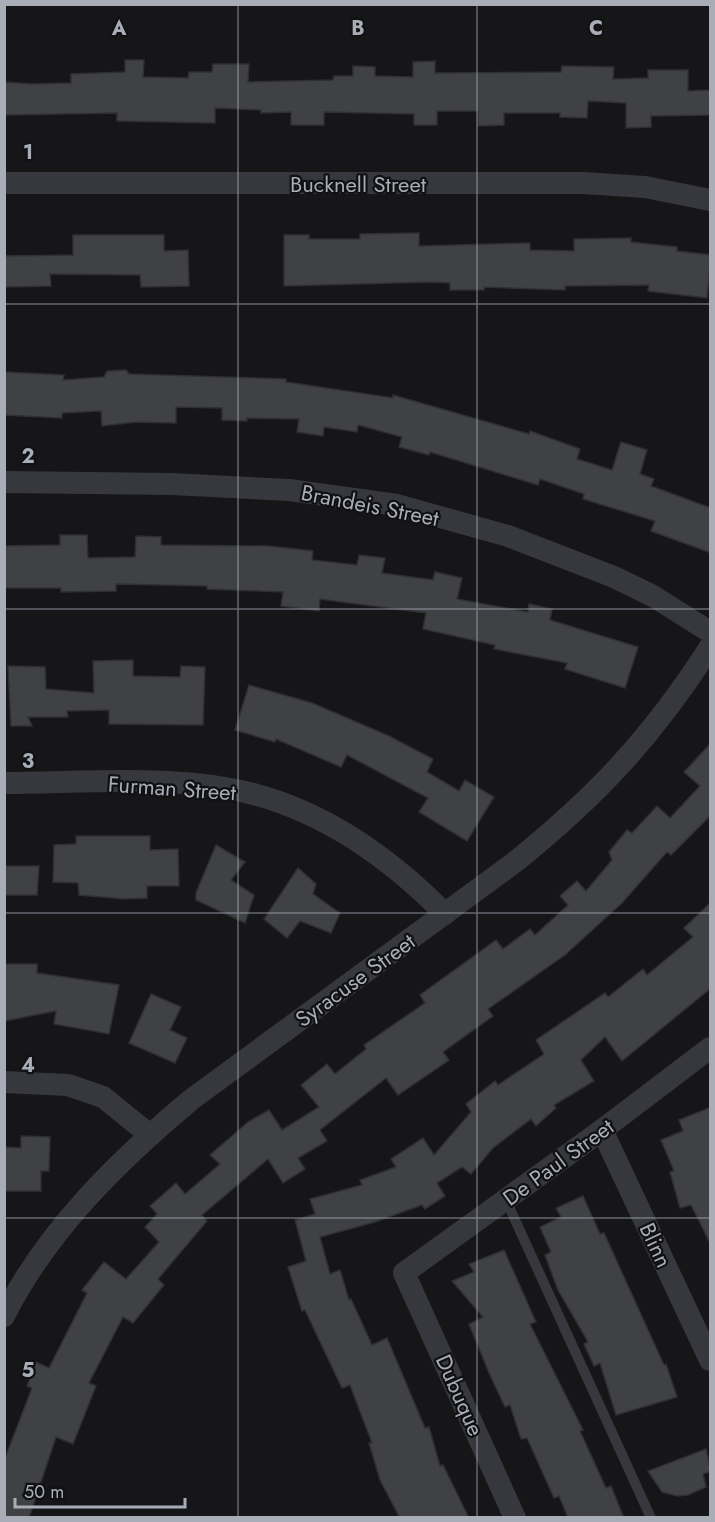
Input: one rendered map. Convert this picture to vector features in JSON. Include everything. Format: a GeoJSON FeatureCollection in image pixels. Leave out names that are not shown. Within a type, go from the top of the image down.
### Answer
{"type":"FeatureCollection","features":[{"type":"Feature","properties":{"kind":"street","name":"Bucknell Street"},"geometry":{"type":"LineString","coordinates":[[4,183],[583,183],[645,187],[711,200]]}},
{"type":"Feature","properties":{"kind":"street","name":"Brandeis Street"},"geometry":{"type":"LineString","coordinates":[[4,482],[172,484],[289,490],[397,506],[508,536],[614,577],[653,596],[711,632]]}},
{"type":"Feature","properties":{"kind":"street","name":"Syracuse Street"},"geometry":{"type":"LineString","coordinates":[[4,1316],[47,1248],[92,1191],[150,1135],[192,1099],[445,914],[565,822],[622,765],[674,703],[711,647]]}},
{"type":"Feature","properties":{"kind":"street","name":"Furman Street"},"geometry":{"type":"LineString","coordinates":[[4,783],[195,785],[240,791],[276,800],[343,831],[374,851],[413,882],[445,914]]}},
{"type":"Feature","properties":{"kind":"street","name":"De Paul Street"},"geometry":{"type":"LineString","coordinates":[[404,1273],[711,1048]]}},
{"type":"Feature","properties":{"kind":"street"},"geometry":{"type":"LineString","coordinates":[[4,1082],[68,1085],[103,1097],[150,1135]]}},
{"type":"Feature","properties":{"kind":"street","name":"Blinn"},"geometry":{"type":"LineString","coordinates":[[602,1130],[711,1360]]}},
{"type":"Feature","properties":{"kind":"street","name":"Dubuque"},"geometry":{"type":"LineString","coordinates":[[404,1273],[515,1518]]}},
{"type":"Feature","properties":{"kind":"lane"},"geometry":{"type":"LineString","coordinates":[[506,1200],[651,1518]]}},
{"type":"Feature","properties":{"kind":"building"},"geometry":{"type":"Polygon","coordinates":[[[125,60],[144,60],[143,77],[188,78],[189,72],[212,72],[213,64],[249,64],[248,82],[333,80],[334,76],[353,76],[353,66],[375,67],[375,76],[413,77],[413,62],[435,61],[435,73],[561,72],[562,66],[614,67],[613,79],[648,78],[648,70],[688,70],[688,91],[711,90],[711,115],[651,116],[651,127],[626,128],[626,103],[588,101],[587,118],[560,117],[560,113],[504,113],[504,125],[478,126],[478,111],[437,111],[437,125],[414,125],[414,114],[324,112],[324,125],[291,125],[291,112],[261,113],[261,110],[215,108],[215,123],[117,121],[117,113],[4,115],[4,82],[71,83],[71,74],[125,72],[125,60]]]}},
{"type":"Feature","properties":{"kind":"building"},"geometry":{"type":"Polygon","coordinates":[[[419,233],[419,246],[530,243],[530,250],[574,251],[574,239],[631,238],[631,242],[677,247],[677,251],[711,255],[707,298],[648,291],[649,285],[565,286],[565,290],[484,287],[484,290],[450,290],[450,283],[430,282],[284,286],[284,235],[309,235],[309,239],[360,239],[360,234],[419,233]]]}},
{"type":"Feature","properties":{"kind":"building"},"geometry":{"type":"Polygon","coordinates":[[[73,235],[164,235],[164,251],[188,250],[189,286],[141,287],[140,275],[50,274],[51,286],[4,287],[4,256],[73,255],[73,235]]]}},
{"type":"Feature","properties":{"kind":"building"},"geometry":{"type":"Polygon","coordinates":[[[126,370],[129,374],[286,379],[286,382],[393,398],[393,395],[529,434],[530,431],[580,449],[577,459],[612,470],[621,442],[647,450],[640,474],[654,479],[651,486],[711,508],[711,553],[651,531],[655,521],[583,499],[584,494],[540,479],[538,485],[430,452],[429,455],[399,447],[402,437],[358,425],[357,432],[324,427],[323,436],[297,432],[299,419],[222,420],[222,408],[176,407],[176,423],[136,422],[102,426],[101,411],[62,413],[62,418],[4,415],[4,372],[64,375],[63,380],[104,377],[107,371],[126,370]]]}},
{"type":"Feature","properties":{"kind":"building"},"geometry":{"type":"Polygon","coordinates":[[[60,535],[87,535],[88,558],[135,557],[136,536],[161,537],[161,545],[269,546],[313,551],[312,560],[357,565],[359,555],[385,558],[382,573],[433,580],[435,572],[462,578],[457,599],[528,612],[529,604],[552,609],[550,620],[638,647],[625,688],[565,669],[567,663],[494,649],[495,645],[423,629],[426,613],[320,599],[319,611],[281,606],[283,592],[207,589],[207,586],[116,584],[116,591],[61,592],[61,588],[4,588],[4,546],[60,545],[60,535]]]}},
{"type":"Feature","properties":{"kind":"building"},"geometry":{"type":"Polygon","coordinates":[[[133,660],[133,676],[180,677],[181,666],[205,667],[203,725],[109,724],[109,710],[67,711],[68,717],[28,717],[32,726],[11,726],[8,666],[45,667],[46,689],[94,693],[93,661],[133,660]]]}},
{"type":"Feature","properties":{"kind":"building"},"geometry":{"type":"Polygon","coordinates":[[[249,685],[312,703],[389,736],[433,759],[427,772],[459,791],[465,780],[494,797],[467,841],[419,812],[428,798],[347,755],[341,767],[276,739],[275,742],[235,730],[249,685]]]}},
{"type":"Feature","properties":{"kind":"building"},"geometry":{"type":"Polygon","coordinates":[[[711,743],[711,815],[671,855],[667,852],[622,903],[565,955],[488,1009],[493,1016],[443,1052],[449,1060],[398,1095],[386,1078],[320,1130],[327,1141],[298,1158],[305,1169],[283,1183],[268,1159],[202,1215],[207,1221],[158,1279],[164,1285],[133,1323],[123,1317],[89,1383],[96,1386],[73,1444],[56,1437],[29,1518],[4,1518],[4,1461],[32,1388],[27,1386],[36,1362],[49,1368],[87,1293],[82,1290],[104,1262],[126,1279],[159,1242],[145,1227],[157,1214],[150,1206],[176,1183],[185,1194],[220,1164],[210,1155],[248,1122],[269,1110],[282,1130],[319,1107],[301,1085],[327,1064],[335,1074],[366,1049],[364,1045],[425,1003],[420,995],[496,940],[503,949],[530,929],[535,935],[568,905],[560,896],[577,881],[586,891],[612,860],[609,852],[627,830],[632,833],[657,806],[670,818],[700,786],[684,772],[711,743]]]}},
{"type":"Feature","properties":{"kind":"building"},"geometry":{"type":"Polygon","coordinates":[[[76,836],[150,836],[150,850],[178,849],[179,886],[147,886],[147,898],[125,899],[79,895],[78,883],[53,882],[54,845],[76,844],[76,836]]]}},
{"type":"Feature","properties":{"kind":"building"},"geometry":{"type":"Polygon","coordinates":[[[216,845],[245,862],[231,880],[254,895],[245,923],[196,900],[196,893],[216,845]]]}},
{"type":"Feature","properties":{"kind":"building"},"geometry":{"type":"Polygon","coordinates":[[[4,866],[39,866],[37,895],[4,895],[4,866]]]}},
{"type":"Feature","properties":{"kind":"building"},"geometry":{"type":"Polygon","coordinates":[[[298,868],[316,884],[313,894],[340,913],[331,933],[300,921],[287,938],[264,919],[298,868]]]}},
{"type":"Feature","properties":{"kind":"building"},"geometry":{"type":"Polygon","coordinates":[[[711,902],[711,988],[622,1061],[605,1037],[581,1060],[594,1081],[554,1105],[556,1108],[536,1126],[531,1119],[493,1148],[471,1174],[462,1167],[437,1183],[445,1196],[425,1209],[422,1205],[375,1222],[320,1237],[330,1274],[340,1270],[349,1300],[351,1299],[372,1345],[387,1338],[425,1428],[429,1427],[440,1466],[443,1465],[469,1518],[400,1518],[380,1480],[369,1443],[372,1443],[350,1385],[342,1388],[305,1310],[302,1311],[288,1267],[306,1261],[295,1220],[315,1214],[310,1199],[362,1185],[360,1180],[396,1167],[391,1159],[423,1138],[434,1155],[471,1112],[466,1104],[495,1081],[498,1085],[544,1054],[536,1040],[605,993],[608,997],[643,969],[647,975],[693,937],[684,928],[711,902]]]}},
{"type":"Feature","properties":{"kind":"building"},"geometry":{"type":"Polygon","coordinates":[[[4,964],[37,964],[37,973],[119,985],[109,1034],[54,1024],[56,1011],[4,1021],[4,964]]]}},
{"type":"Feature","properties":{"kind":"building"},"geometry":{"type":"Polygon","coordinates":[[[151,994],[181,1007],[170,1030],[187,1038],[175,1063],[129,1043],[151,994]]]}},
{"type":"Feature","properties":{"kind":"building"},"geometry":{"type":"Polygon","coordinates":[[[711,1107],[711,1245],[691,1205],[680,1208],[670,1172],[674,1171],[661,1140],[683,1131],[679,1120],[711,1107]]]}},
{"type":"Feature","properties":{"kind":"building"},"geometry":{"type":"Polygon","coordinates":[[[21,1136],[50,1137],[49,1171],[41,1171],[41,1191],[4,1191],[4,1147],[21,1148],[21,1136]]]}},
{"type":"Feature","properties":{"kind":"building"},"geometry":{"type":"Polygon","coordinates":[[[583,1196],[600,1234],[604,1233],[664,1365],[666,1364],[677,1397],[616,1415],[600,1363],[594,1366],[584,1344],[588,1342],[558,1290],[545,1255],[551,1252],[540,1227],[561,1217],[556,1208],[583,1196]]]}},
{"type":"Feature","properties":{"kind":"building"},"geometry":{"type":"Polygon","coordinates":[[[504,1250],[536,1322],[530,1324],[583,1430],[580,1431],[606,1488],[611,1486],[624,1518],[568,1518],[559,1496],[554,1498],[527,1438],[521,1439],[510,1405],[505,1407],[489,1373],[469,1324],[483,1317],[452,1281],[474,1272],[469,1264],[504,1250]]]}},
{"type":"Feature","properties":{"kind":"building"},"geometry":{"type":"Polygon","coordinates":[[[706,1449],[711,1471],[703,1474],[706,1487],[688,1495],[677,1496],[662,1492],[648,1471],[706,1449]]]}}]}
